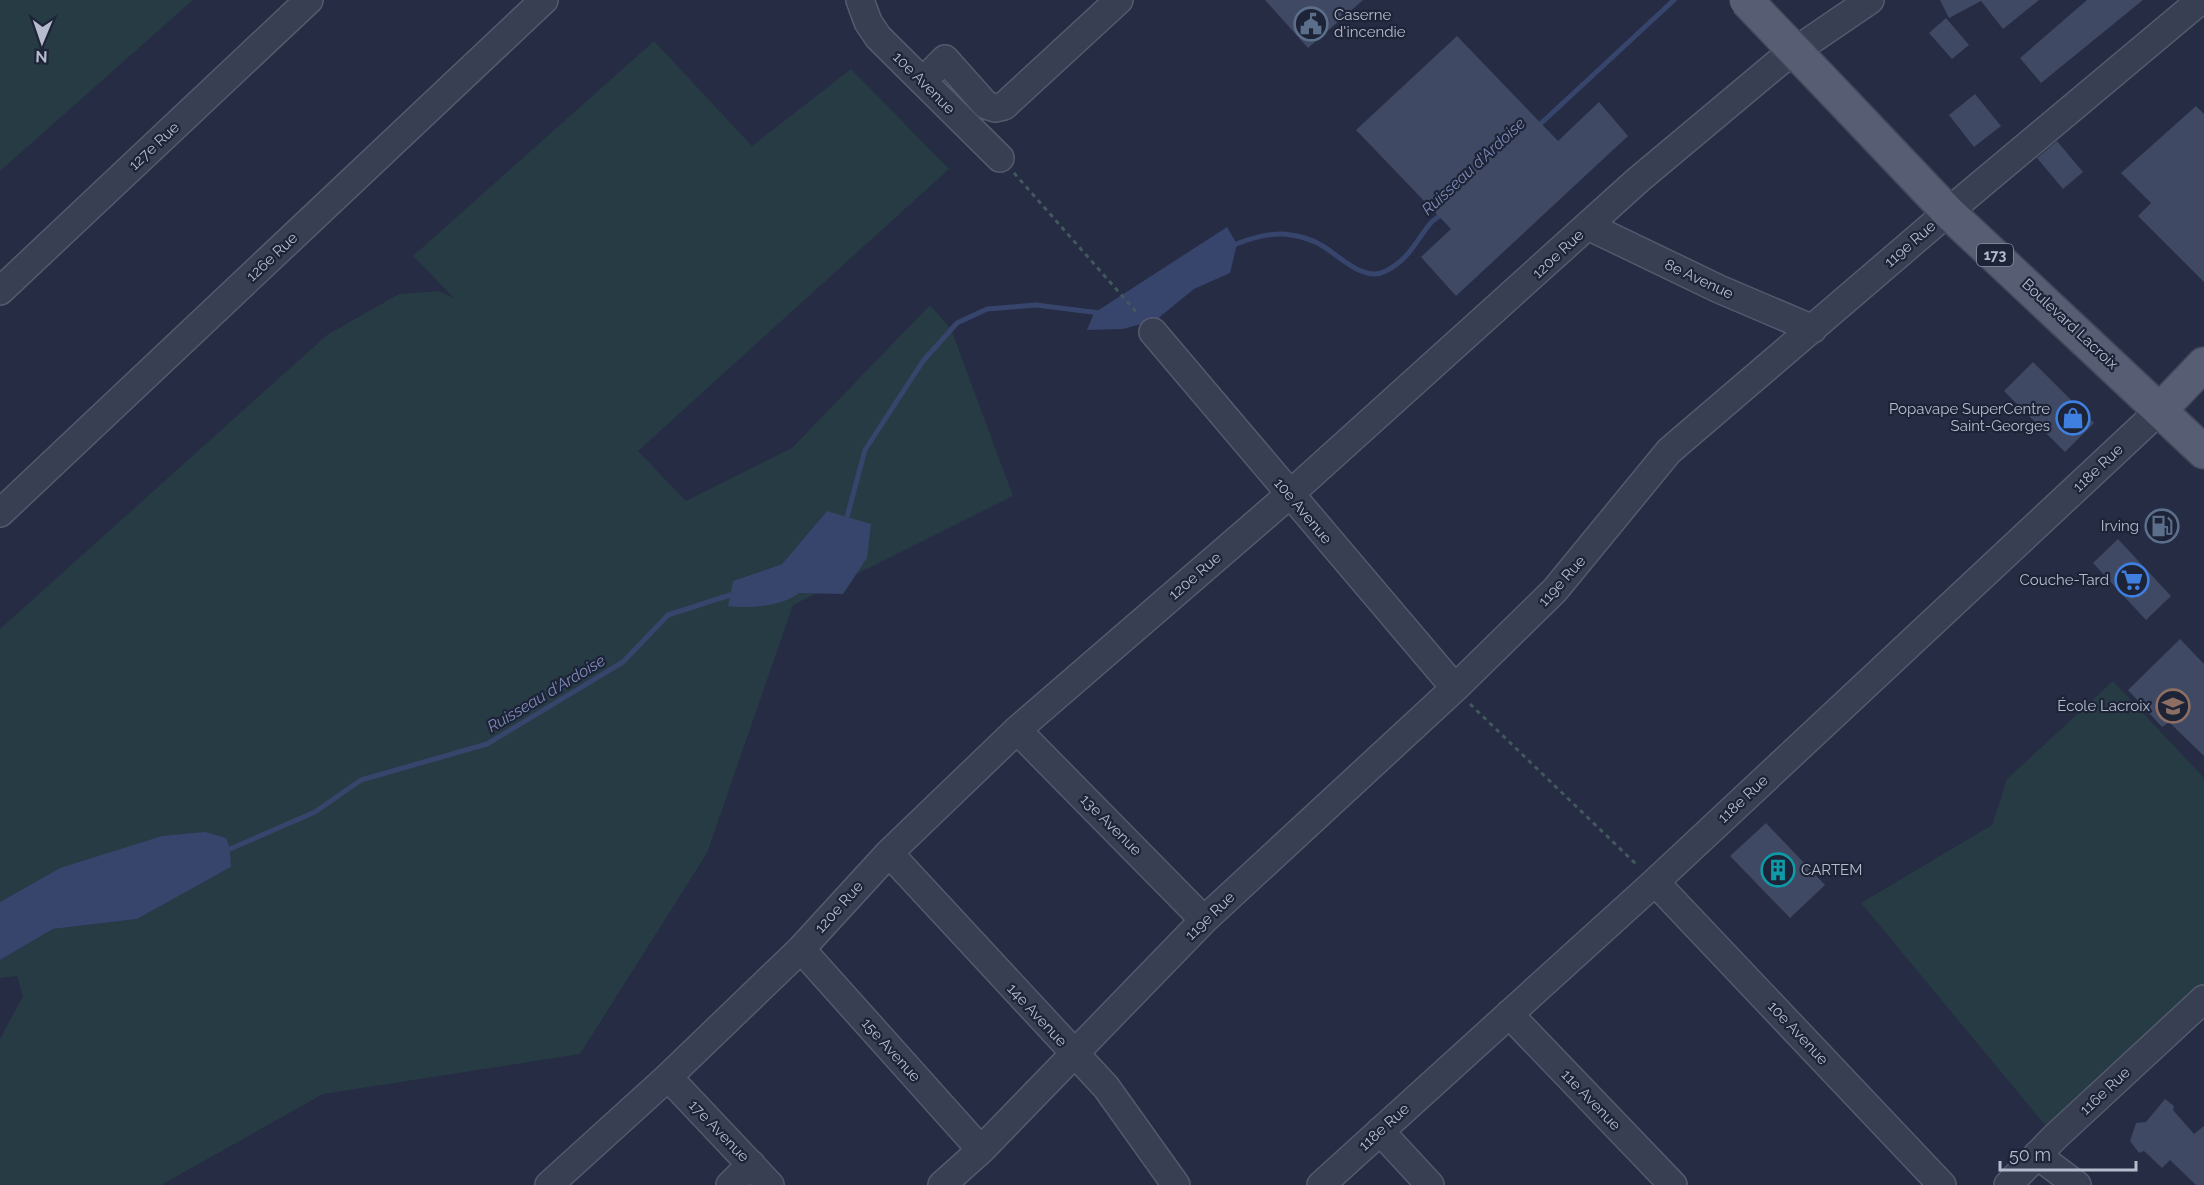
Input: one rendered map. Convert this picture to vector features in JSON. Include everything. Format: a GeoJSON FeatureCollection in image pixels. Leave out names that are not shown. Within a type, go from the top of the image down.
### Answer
{"type":"FeatureCollection","features":[{"type":"Feature","properties":{"kind":"main road","name":"Boulevard Lacroix"},"geometry":{"type":"LineString","coordinates":[[1746,0],[1948,212],[2161,409],[2204,452]]}},
{"type":"Feature","properties":{"kind":"main road"},"geometry":{"type":"LineString","coordinates":[[2161,409],[2204,364]]}},
{"type":"Feature","properties":{"kind":"street","name":"127e Rue"},"geometry":{"type":"LineString","coordinates":[[0,291],[309,0]]}},
{"type":"Feature","properties":{"kind":"street","name":"126e Rue"},"geometry":{"type":"LineString","coordinates":[[0,513],[544,0]]}},
{"type":"Feature","properties":{"kind":"street"},"geometry":{"type":"LineString","coordinates":[[923,81],[945,59],[986,105],[995,108],[1004,106],[1119,0]]}},
{"type":"Feature","properties":{"kind":"street","name":"120e Rue"},"geometry":{"type":"LineString","coordinates":[[549,1185],[668,1077],[801,949],[889,853],[1017,730],[1288,495],[1588,226],[1779,62],[1870,0]]}},
{"type":"Feature","properties":{"kind":"street","name":"119e Rue"},"geometry":{"type":"LineString","coordinates":[[942,1185],[981,1150],[1204,920],[1455,688],[1555,590],[1669,451],[1948,212],[2201,0]]}},
{"type":"Feature","properties":{"kind":"street","name":"10e Avenue"},"geometry":{"type":"LineString","coordinates":[[863,1],[868,22],[878,37],[1000,158]]}},
{"type":"Feature","properties":{"kind":"street","name":"8e Avenue"},"geometry":{"type":"LineString","coordinates":[[1588,226],[1719,289],[1813,329]]}},
{"type":"Feature","properties":{"kind":"street","name":"10e Avenue"},"geometry":{"type":"LineString","coordinates":[[1153,332],[1288,495],[1455,688]]}},
{"type":"Feature","properties":{"kind":"street","name":"118e Rue"},"geometry":{"type":"LineString","coordinates":[[1321,1185],[1655,882],[2161,409]]}},
{"type":"Feature","properties":{"kind":"street","name":"13e Avenue"},"geometry":{"type":"LineString","coordinates":[[1017,730],[1204,920]]}},
{"type":"Feature","properties":{"kind":"street","name":"14e Avenue"},"geometry":{"type":"LineString","coordinates":[[889,853],[1124,1109],[1176,1185]]}},
{"type":"Feature","properties":{"kind":"street","name":"10e Avenue"},"geometry":{"type":"LineString","coordinates":[[1655,882],[1942,1185]]}},
{"type":"Feature","properties":{"kind":"street","name":"15e Avenue"},"geometry":{"type":"LineString","coordinates":[[801,949],[981,1150]]}},
{"type":"Feature","properties":{"kind":"street","name":"116e Rue"},"geometry":{"type":"LineString","coordinates":[[2008,1185],[2204,999]]}},
{"type":"Feature","properties":{"kind":"street","name":"11e Avenue"},"geometry":{"type":"LineString","coordinates":[[1509,1014],[1673,1185]]}},
{"type":"Feature","properties":{"kind":"street","name":"17e Avenue"},"geometry":{"type":"LineString","coordinates":[[668,1077],[770,1185]]}},
{"type":"Feature","properties":{"kind":"street"},"geometry":{"type":"LineString","coordinates":[[1380,1131],[1430,1185]]}},
{"type":"Feature","properties":{"kind":"street"},"geometry":{"type":"LineString","coordinates":[[2037,1155],[2077,1185]]}},
{"type":"Feature","properties":{"kind":"street"},"geometry":{"type":"LineString","coordinates":[[729,1185],[751,1164]]}},
{"type":"Feature","properties":{"kind":"path"},"geometry":{"type":"LineString","coordinates":[[1000,158],[1115,286],[1153,332]]}},
{"type":"Feature","properties":{"kind":"path"},"geometry":{"type":"LineString","coordinates":[[1455,688],[1504,740],[1655,882]]}},
{"type":"Feature","properties":{"kind":"shaded area"},"geometry":{"type":"Polygon","coordinates":[[[0,0],[193,0],[0,171],[0,0]]]}},
{"type":"Feature","properties":{"kind":"shaded area"},"geometry":{"type":"Polygon","coordinates":[[[654,41],[752,146],[851,69],[949,169],[638,451],[686,501],[792,448],[930,305],[951,329],[1013,496],[857,574],[827,511],[782,564],[733,581],[817,593],[793,605],[707,853],[580,1054],[323,1094],[161,1185],[0,1185],[0,1039],[23,996],[17,976],[0,978],[0,960],[53,929],[137,919],[231,867],[230,849],[60,868],[0,902],[0,629],[327,335],[399,294],[439,291],[455,299],[413,256],[654,41]]]}},
{"type":"Feature","properties":{"kind":"shaded area"},"geometry":{"type":"Polygon","coordinates":[[[2113,681],[2204,778],[2204,999],[2055,1137],[1861,903],[1992,825],[2007,779],[2113,681]]]}},
{"type":"Feature","properties":{"kind":"water"},"geometry":{"type":"Polygon","coordinates":[[[1227,227],[1237,244],[1230,273],[1194,289],[1156,320],[1123,329],[1087,330],[1094,313],[1227,227]]]}},
{"type":"Feature","properties":{"kind":"water"},"geometry":{"type":"Polygon","coordinates":[[[827,511],[871,524],[867,558],[843,594],[799,593],[784,601],[765,606],[728,606],[733,581],[782,564],[827,511]]]}},
{"type":"Feature","properties":{"kind":"water"},"geometry":{"type":"Polygon","coordinates":[[[205,832],[226,838],[230,849],[231,867],[137,919],[53,929],[0,960],[0,902],[60,868],[162,836],[205,832]]]}},
{"type":"Feature","properties":{"kind":"building","name":"Caserne d'incendie"},"geometry":{"type":"Polygon","coordinates":[[[1265,0],[1363,0],[1308,48],[1265,0]]]}},
{"type":"Feature","properties":{"kind":"building"},"geometry":{"type":"Polygon","coordinates":[[[1940,0],[2039,0],[2003,29],[1981,1],[1949,18],[1940,0]]]}},
{"type":"Feature","properties":{"kind":"building"},"geometry":{"type":"Polygon","coordinates":[[[2087,0],[2143,0],[2041,83],[2020,58],[2087,0]]]}},
{"type":"Feature","properties":{"kind":"building"},"geometry":{"type":"Polygon","coordinates":[[[1946,18],[1969,45],[1952,59],[1929,33],[1946,18]]]}},
{"type":"Feature","properties":{"kind":"building"},"geometry":{"type":"Polygon","coordinates":[[[1457,36],[1558,141],[1599,102],[1628,136],[1456,296],[1421,257],[1451,229],[1356,130],[1457,36]]]}},
{"type":"Feature","properties":{"kind":"building"},"geometry":{"type":"Polygon","coordinates":[[[1975,94],[2001,126],[1974,147],[1949,115],[1975,94]]]}},
{"type":"Feature","properties":{"kind":"building"},"geometry":{"type":"Polygon","coordinates":[[[2196,106],[2204,114],[2204,282],[2138,216],[2151,203],[2121,173],[2196,106]]]}},
{"type":"Feature","properties":{"kind":"building"},"geometry":{"type":"Polygon","coordinates":[[[2057,141],[2083,172],[2063,189],[2037,158],[2057,141]]]}},
{"type":"Feature","properties":{"kind":"building"},"geometry":{"type":"Polygon","coordinates":[[[2033,362],[2094,423],[2065,452],[2004,391],[2033,362]]]}},
{"type":"Feature","properties":{"kind":"building","name":"Couche-Tard"},"geometry":{"type":"Polygon","coordinates":[[[2118,539],[2171,596],[2146,620],[2093,563],[2118,539]]]}},
{"type":"Feature","properties":{"kind":"building","name":"École Lacroix"},"geometry":{"type":"Polygon","coordinates":[[[2180,639],[2204,664],[2204,756],[2169,722],[2162,727],[2128,690],[2180,639]]]}},
{"type":"Feature","properties":{"kind":"building","name":"CARTEM"},"geometry":{"type":"Polygon","coordinates":[[[1766,823],[1825,885],[1790,918],[1730,856],[1766,823]]]}},
{"type":"Feature","properties":{"kind":"building"},"geometry":{"type":"Polygon","coordinates":[[[2165,1099],[2174,1106],[2173,1110],[2194,1134],[2204,1126],[2204,1185],[2196,1185],[2170,1160],[2162,1168],[2144,1151],[2139,1153],[2130,1141],[2136,1123],[2146,1122],[2165,1099]]]}},
{"type":"Feature","properties":{"kind":"waterway","name":"Ruisseau d'Ardoise"},"geometry":{"type":"LineString","coordinates":[[1536,128],[1674,0]]}},
{"type":"Feature","properties":{"kind":"waterway","name":"Ruisseau d'Ardoise"},"geometry":{"type":"LineString","coordinates":[[1232,246],[1269,235],[1284,234],[1306,238],[1328,249],[1360,271],[1377,274],[1400,262],[1430,223],[1443,213]]}},
{"type":"Feature","properties":{"kind":"waterway"},"geometry":{"type":"LineString","coordinates":[[847,517],[865,450],[923,361],[957,323],[987,309],[1036,305],[1100,313]]}},
{"type":"Feature","properties":{"kind":"waterway","name":"Ruisseau d'Ardoise"},"geometry":{"type":"LineString","coordinates":[[230,849],[315,812],[361,780],[487,744],[623,662],[668,615],[730,595]]}},
{"type":"Feature","properties":{"kind":"place","name":"Caserne d'incendie"},"geometry":{"type":"Point","coordinates":[1311,24]}},
{"type":"Feature","properties":{"kind":"place","name":"Popavape SuperCentre Saint-Georges"},"geometry":{"type":"Point","coordinates":[2073,418]}},
{"type":"Feature","properties":{"kind":"place","name":"Irving"},"geometry":{"type":"Point","coordinates":[2162,526]}},
{"type":"Feature","properties":{"kind":"place","name":"Couche-Tard"},"geometry":{"type":"Point","coordinates":[2132,580]}},
{"type":"Feature","properties":{"kind":"place","name":"École Lacroix"},"geometry":{"type":"Point","coordinates":[2173,706]}},
{"type":"Feature","properties":{"kind":"place","name":"CARTEM"},"geometry":{"type":"Point","coordinates":[1778,870]}}]}
